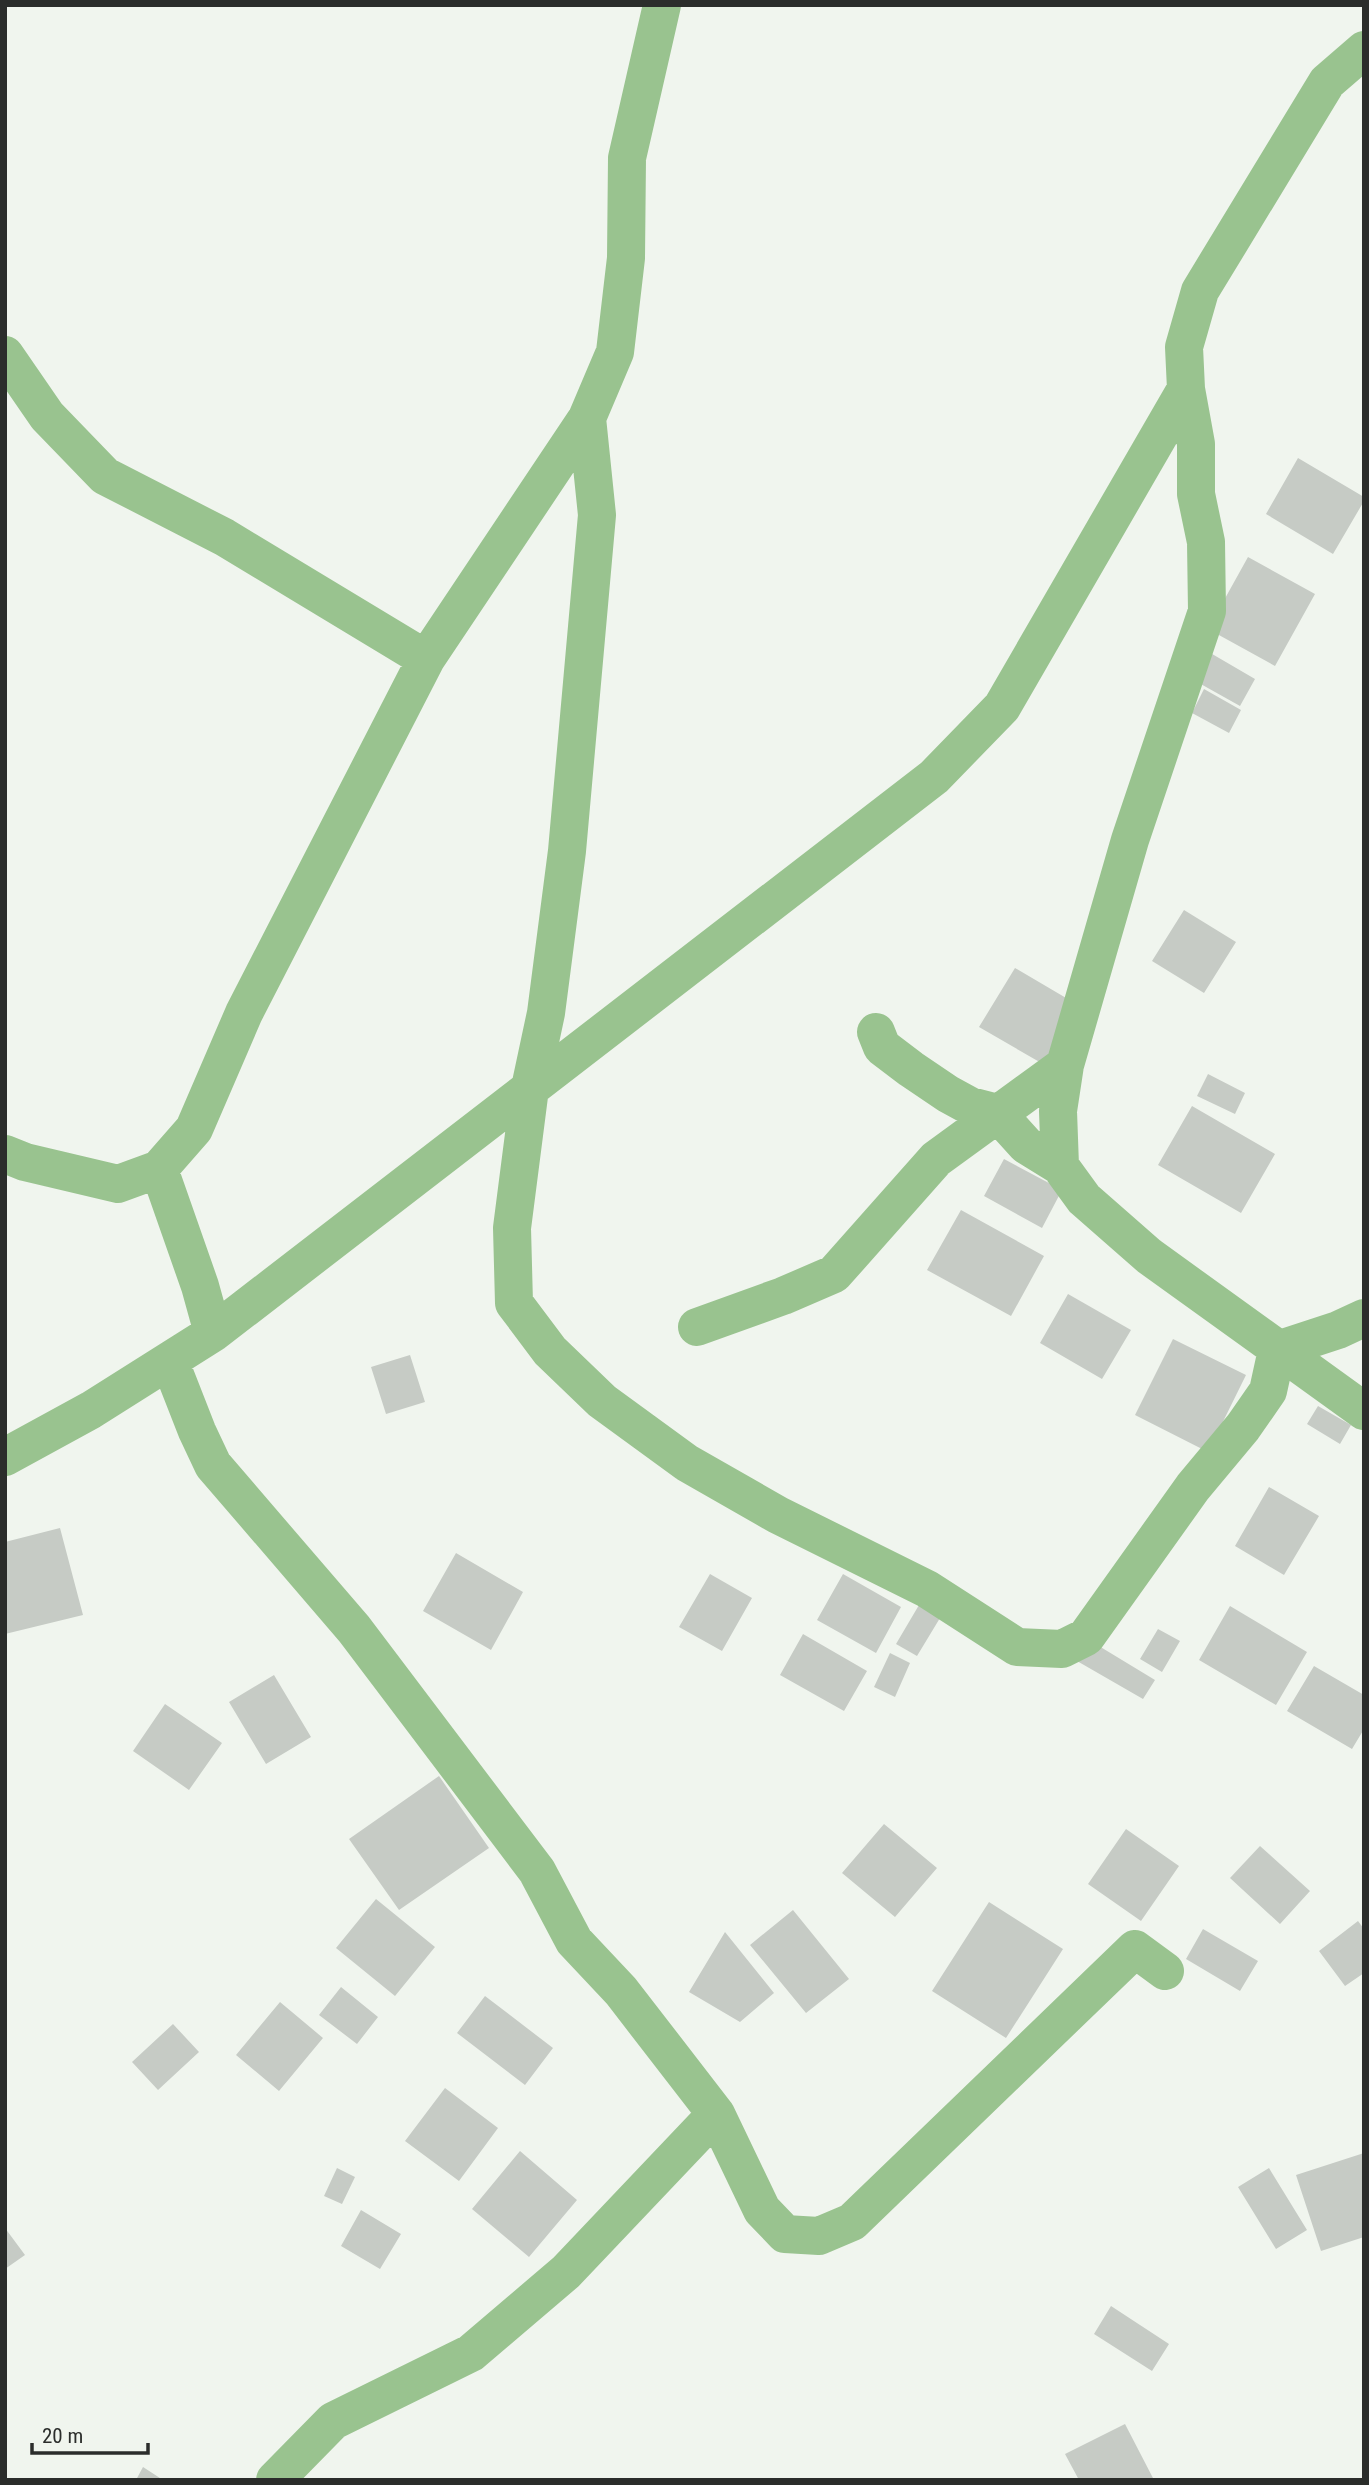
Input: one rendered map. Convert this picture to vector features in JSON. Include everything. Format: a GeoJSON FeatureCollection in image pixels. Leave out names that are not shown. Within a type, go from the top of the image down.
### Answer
{"type":"FeatureCollection","features":[{"type":"Feature","properties":{"kind":"street"},"geometry":{"type":"LineString","coordinates":[[5,1154],[25,1162],[118,1184],[159,1169],[194,1129],[244,1013],[426,659],[586,418],[615,352],[626,258],[627,159],[662,5]]}},
{"type":"Feature","properties":{"kind":"street"},"geometry":{"type":"LineString","coordinates":[[1060,1166],[1058,1111],[1065,1065],[1130,840],[1206,611],[1206,542],[1196,494],[1196,444],[1186,389],[1184,347],[1200,291],[1327,82],[1364,50]]}},
{"type":"Feature","properties":{"kind":"street"},"geometry":{"type":"LineString","coordinates":[[5,355],[47,416],[106,476],[224,537],[426,659]]}},
{"type":"Feature","properties":{"kind":"street"},"geometry":{"type":"LineString","coordinates":[[5,1457],[91,1410],[213,1333],[934,777],[1002,707],[1186,389]]}},
{"type":"Feature","properties":{"kind":"street"},"geometry":{"type":"LineString","coordinates":[[586,418],[597,515],[567,851],[546,1013],[530,1088],[512,1228],[514,1303],[550,1351],[602,1401],[687,1462],[778,1515],[927,1589],[1017,1647],[1062,1649],[1086,1637],[1193,1487],[1243,1427],[1268,1391],[1277,1350]]}},
{"type":"Feature","properties":{"kind":"street"},"geometry":{"type":"LineString","coordinates":[[876,1032],[882,1047],[948,1094],[970,1106],[997,1114],[1026,1146],[1060,1166],[1084,1199],[1149,1256],[1364,1411]]}},
{"type":"Feature","properties":{"kind":"street"},"geometry":{"type":"LineString","coordinates":[[697,1327],[783,1296],[834,1274],[936,1159],[1065,1065]]}},
{"type":"Feature","properties":{"kind":"street"},"geometry":{"type":"LineString","coordinates":[[159,1169],[200,1286],[213,1333]]}},
{"type":"Feature","properties":{"kind":"street"},"geometry":{"type":"LineString","coordinates":[[1277,1350],[1338,1330],[1364,1318]]}},
{"type":"Feature","properties":{"kind":"street"},"geometry":{"type":"LineString","coordinates":[[170,1362],[213,1465],[354,1629],[537,1871],[574,1941],[621,1991],[716,2114],[762,2210],[785,2234],[819,2236],[852,2222],[1135,1949],[1165,1970]]}},
{"type":"Feature","properties":{"kind":"street"},"geometry":{"type":"LineString","coordinates":[[275,2480],[333,2421],[471,2353],[566,2272],[716,2114]]}},
{"type":"Feature","properties":{"kind":"building"},"geometry":{"type":"Polygon","coordinates":[[[1298,458],[1364,497],[1333,554],[1266,514],[1298,458]]]}},
{"type":"Feature","properties":{"kind":"building"},"geometry":{"type":"Polygon","coordinates":[[[1248,557],[1315,594],[1275,666],[1208,629],[1248,557]]]}},
{"type":"Feature","properties":{"kind":"building"},"geometry":{"type":"Polygon","coordinates":[[[1207,651],[1255,679],[1240,706],[1190,678],[1207,651]]]}},
{"type":"Feature","properties":{"kind":"building"},"geometry":{"type":"Polygon","coordinates":[[[1204,689],[1241,710],[1229,733],[1192,713],[1204,689]]]}},
{"type":"Feature","properties":{"kind":"building"},"geometry":{"type":"Polygon","coordinates":[[[1184,910],[1236,942],[1204,993],[1152,961],[1184,910]]]}},
{"type":"Feature","properties":{"kind":"building"},"geometry":{"type":"Polygon","coordinates":[[[1015,968],[1078,1005],[1043,1064],[979,1027],[1015,968]]]}},
{"type":"Feature","properties":{"kind":"building"},"geometry":{"type":"Polygon","coordinates":[[[1208,1074],[1245,1093],[1235,1114],[1197,1096],[1208,1074]]]}},
{"type":"Feature","properties":{"kind":"building"},"geometry":{"type":"Polygon","coordinates":[[[1192,1106],[1275,1154],[1241,1213],[1158,1165],[1192,1106]]]}},
{"type":"Feature","properties":{"kind":"building"},"geometry":{"type":"Polygon","coordinates":[[[1004,1159],[1062,1190],[1042,1228],[984,1196],[1004,1159]]]}},
{"type":"Feature","properties":{"kind":"building"},"geometry":{"type":"Polygon","coordinates":[[[961,1210],[1044,1256],[1011,1316],[927,1270],[961,1210]]]}},
{"type":"Feature","properties":{"kind":"building"},"geometry":{"type":"Polygon","coordinates":[[[1068,1294],[1131,1330],[1102,1379],[1040,1343],[1068,1294]]]}},
{"type":"Feature","properties":{"kind":"building"},"geometry":{"type":"Polygon","coordinates":[[[1173,1339],[1246,1375],[1208,1452],[1135,1415],[1173,1339]]]}},
{"type":"Feature","properties":{"kind":"building"},"geometry":{"type":"Polygon","coordinates":[[[410,1355],[425,1402],[386,1414],[371,1367],[410,1355]]]}},
{"type":"Feature","properties":{"kind":"building"},"geometry":{"type":"Polygon","coordinates":[[[1318,1406],[1351,1425],[1340,1444],[1307,1424],[1318,1406]]]}},
{"type":"Feature","properties":{"kind":"building"},"geometry":{"type":"Polygon","coordinates":[[[1269,1487],[1319,1516],[1284,1575],[1235,1546],[1269,1487]]]}},
{"type":"Feature","properties":{"kind":"building"},"geometry":{"type":"Polygon","coordinates":[[[60,1528],[83,1615],[5,1634],[5,1542],[60,1528]]]}},
{"type":"Feature","properties":{"kind":"building"},"geometry":{"type":"Polygon","coordinates":[[[456,1553],[523,1592],[491,1650],[423,1611],[456,1553]]]}},
{"type":"Feature","properties":{"kind":"building"},"geometry":{"type":"Polygon","coordinates":[[[710,1574],[752,1598],[722,1651],[679,1627],[710,1574]]]}},
{"type":"Feature","properties":{"kind":"building"},"geometry":{"type":"Polygon","coordinates":[[[843,1574],[901,1607],[876,1653],[817,1620],[843,1574]]]}},
{"type":"Feature","properties":{"kind":"building"},"geometry":{"type":"Polygon","coordinates":[[[919,1605],[940,1618],[917,1656],[896,1644],[919,1605]]]}},
{"type":"Feature","properties":{"kind":"building"},"geometry":{"type":"Polygon","coordinates":[[[1230,1606],[1307,1652],[1276,1705],[1199,1660],[1230,1606]]]}},
{"type":"Feature","properties":{"kind":"building"},"geometry":{"type":"Polygon","coordinates":[[[1158,1629],[1180,1641],[1162,1672],[1140,1659],[1158,1629]]]}},
{"type":"Feature","properties":{"kind":"building"},"geometry":{"type":"Polygon","coordinates":[[[803,1634],[867,1671],[844,1711],[780,1675],[803,1634]]]}},
{"type":"Feature","properties":{"kind":"building"},"geometry":{"type":"Polygon","coordinates":[[[1089,1640],[1155,1680],[1143,1699],[1077,1661],[1089,1640]]]}},
{"type":"Feature","properties":{"kind":"building"},"geometry":{"type":"Polygon","coordinates":[[[890,1653],[910,1663],[895,1697],[874,1687],[890,1653]]]}},
{"type":"Feature","properties":{"kind":"building"},"geometry":{"type":"Polygon","coordinates":[[[1314,1666],[1364,1695],[1364,1729],[1352,1749],[1287,1711],[1314,1666]]]}},
{"type":"Feature","properties":{"kind":"building"},"geometry":{"type":"Polygon","coordinates":[[[274,1675],[311,1737],[266,1764],[229,1702],[274,1675]]]}},
{"type":"Feature","properties":{"kind":"building"},"geometry":{"type":"Polygon","coordinates":[[[165,1704],[222,1743],[189,1790],[133,1751],[165,1704]]]}},
{"type":"Feature","properties":{"kind":"building"},"geometry":{"type":"Polygon","coordinates":[[[439,1776],[489,1848],[399,1910],[349,1839],[439,1776]]]}},
{"type":"Feature","properties":{"kind":"building"},"geometry":{"type":"Polygon","coordinates":[[[884,1824],[937,1868],[895,1917],[842,1873],[884,1824]]]}},
{"type":"Feature","properties":{"kind":"building"},"geometry":{"type":"Polygon","coordinates":[[[1126,1829],[1179,1866],[1141,1921],[1088,1884],[1126,1829]]]}},
{"type":"Feature","properties":{"kind":"building"},"geometry":{"type":"Polygon","coordinates":[[[1260,1846],[1310,1891],[1280,1924],[1230,1878],[1260,1846]]]}},
{"type":"Feature","properties":{"kind":"building"},"geometry":{"type":"Polygon","coordinates":[[[376,1899],[435,1947],[395,1996],[336,1948],[376,1899]]]}},
{"type":"Feature","properties":{"kind":"building"},"geometry":{"type":"Polygon","coordinates":[[[989,1902],[1063,1949],[1006,2038],[932,1991],[989,1902]]]}},
{"type":"Feature","properties":{"kind":"building"},"geometry":{"type":"Polygon","coordinates":[[[793,1910],[849,1979],[806,2013],[750,1945],[793,1910]]]}},
{"type":"Feature","properties":{"kind":"building"},"geometry":{"type":"Polygon","coordinates":[[[1358,1921],[1364,1929],[1364,1973],[1345,1986],[1319,1951],[1358,1921]]]}},
{"type":"Feature","properties":{"kind":"building"},"geometry":{"type":"Polygon","coordinates":[[[1203,1929],[1258,1961],[1240,1991],[1186,1959],[1203,1929]]]}},
{"type":"Feature","properties":{"kind":"building"},"geometry":{"type":"Polygon","coordinates":[[[725,1932],[774,1993],[740,2022],[689,1992],[725,1932]]]}},
{"type":"Feature","properties":{"kind":"building"},"geometry":{"type":"Polygon","coordinates":[[[341,1987],[378,2017],[357,2044],[319,2015],[341,1987]]]}},
{"type":"Feature","properties":{"kind":"building"},"geometry":{"type":"Polygon","coordinates":[[[485,1996],[553,2048],[525,2085],[457,2033],[485,1996]]]}},
{"type":"Feature","properties":{"kind":"building"},"geometry":{"type":"Polygon","coordinates":[[[280,2002],[323,2038],[279,2091],[236,2055],[280,2002]]]}},
{"type":"Feature","properties":{"kind":"building"},"geometry":{"type":"Polygon","coordinates":[[[173,2024],[199,2052],[158,2090],[132,2062],[173,2024]]]}},
{"type":"Feature","properties":{"kind":"building"},"geometry":{"type":"Polygon","coordinates":[[[445,2088],[498,2128],[459,2181],[405,2141],[445,2088]]]}},
{"type":"Feature","properties":{"kind":"building"},"geometry":{"type":"Polygon","coordinates":[[[520,2151],[577,2200],[529,2257],[472,2209],[520,2151]]]}},
{"type":"Feature","properties":{"kind":"building"},"geometry":{"type":"Polygon","coordinates":[[[1364,2153],[1364,2237],[1321,2251],[1296,2175],[1364,2153]]]}},
{"type":"Feature","properties":{"kind":"building"},"geometry":{"type":"Polygon","coordinates":[[[337,2168],[355,2177],[342,2204],[324,2196],[337,2168]]]}},
{"type":"Feature","properties":{"kind":"building"},"geometry":{"type":"Polygon","coordinates":[[[1269,2168],[1307,2230],[1276,2249],[1238,2187],[1269,2168]]]}},
{"type":"Feature","properties":{"kind":"building"},"geometry":{"type":"Polygon","coordinates":[[[361,2210],[401,2234],[380,2269],[341,2246],[361,2210]]]}},
{"type":"Feature","properties":{"kind":"building"},"geometry":{"type":"Polygon","coordinates":[[[5,2228],[25,2255],[5,2269],[5,2228]]]}},
{"type":"Feature","properties":{"kind":"building"},"geometry":{"type":"Polygon","coordinates":[[[1111,2306],[1169,2344],[1152,2371],[1094,2334],[1111,2306]]]}},
{"type":"Feature","properties":{"kind":"building"},"geometry":{"type":"Polygon","coordinates":[[[1125,2424],[1154,2480],[1079,2480],[1065,2454],[1125,2424]]]}},
{"type":"Feature","properties":{"kind":"building"},"geometry":{"type":"Polygon","coordinates":[[[143,2467],[163,2480],[136,2480],[143,2467]]]}}]}
